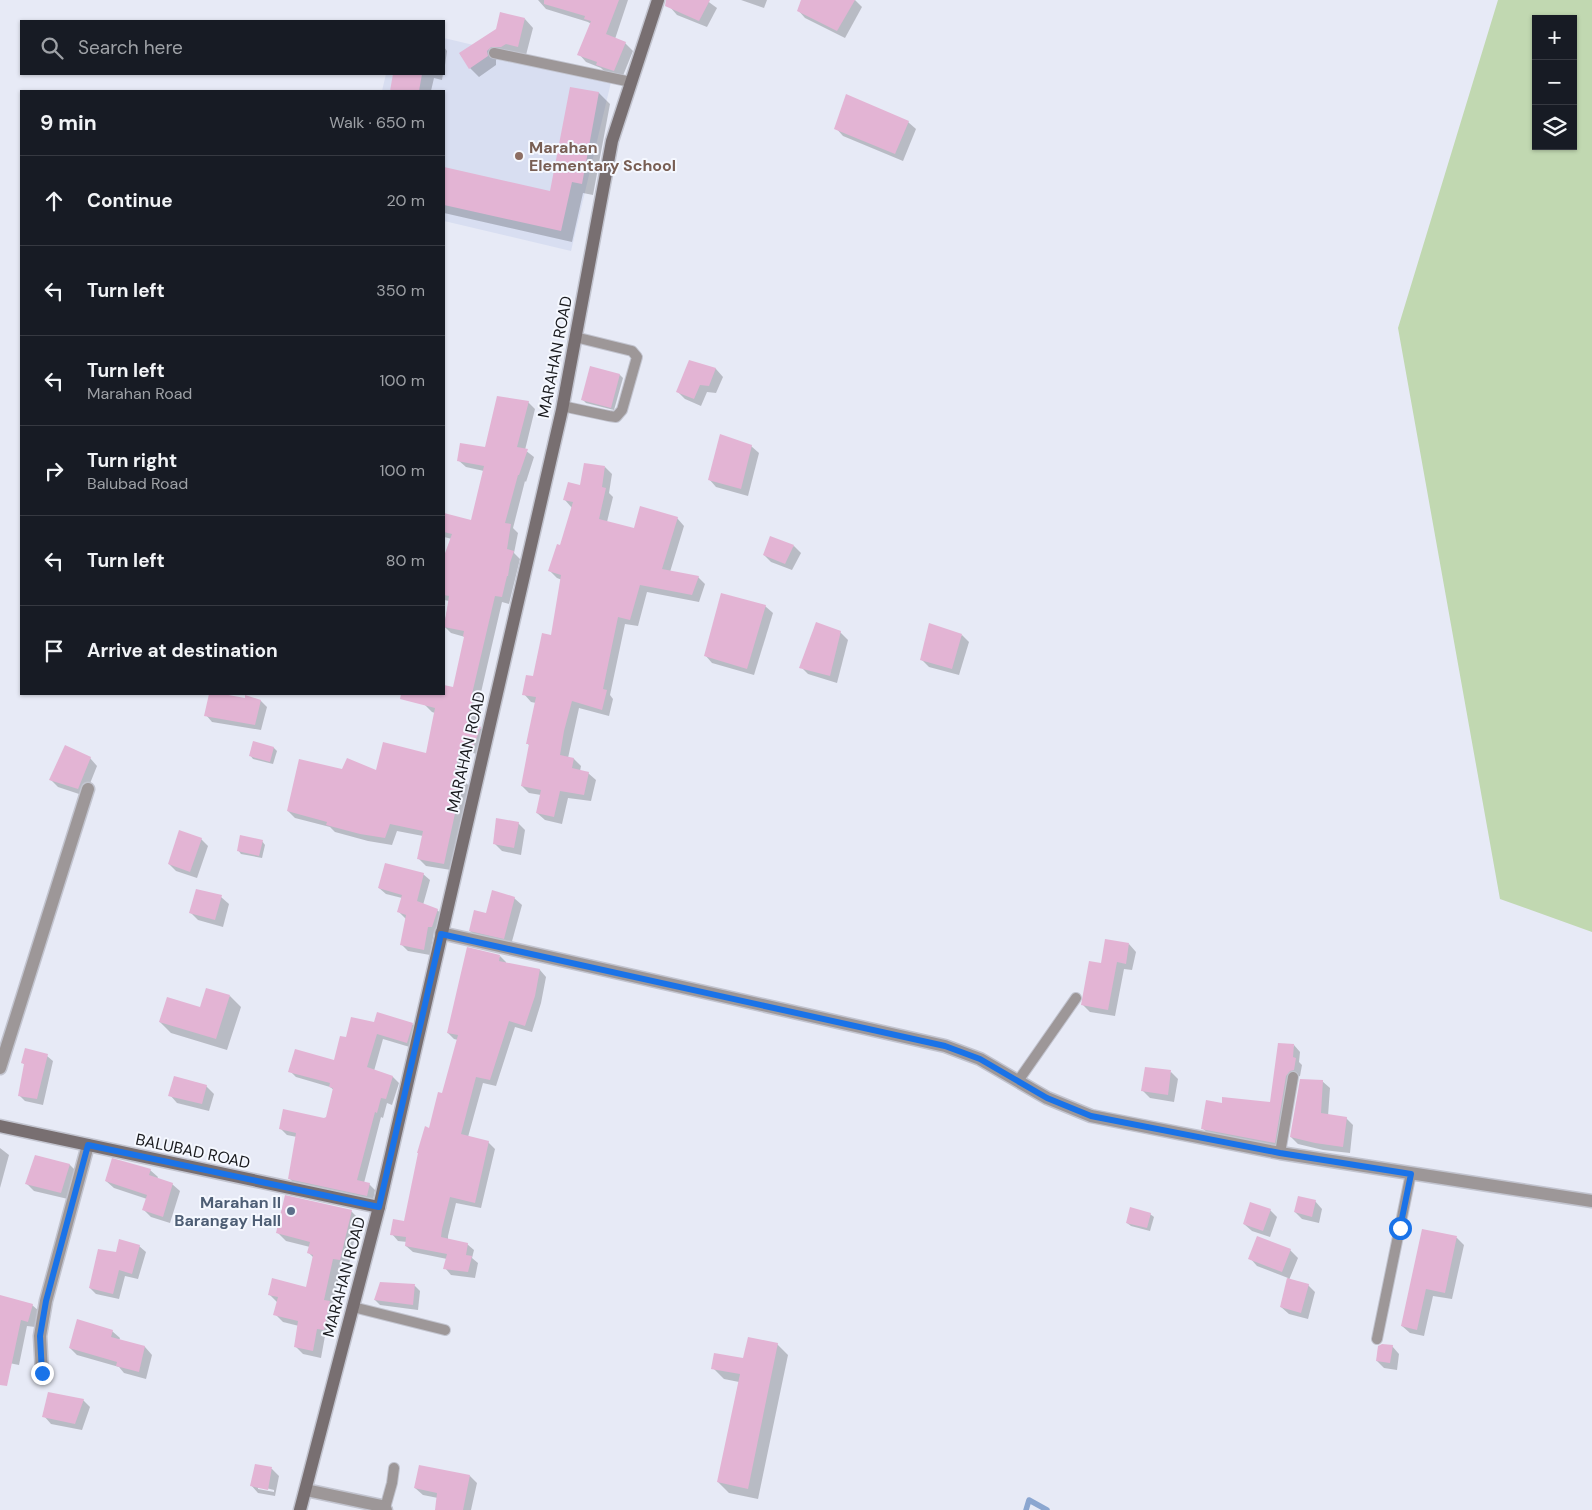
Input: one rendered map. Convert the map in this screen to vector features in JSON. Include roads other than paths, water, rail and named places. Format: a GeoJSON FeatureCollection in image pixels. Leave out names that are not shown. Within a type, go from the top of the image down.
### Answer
{"type":"FeatureCollection","features":[{"type":"Feature","properties":{"kind":"main road","name":"MARAHAN ROAD"},"geometry":{"type":"LineString","coordinates":[[300,1510],[379,1207],[562,406],[612,141],[658,0]]}},
{"type":"Feature","properties":{"kind":"main road","name":"BALUBAD ROAD"},"geometry":{"type":"LineString","coordinates":[[0,1126],[379,1207]]}},
{"type":"Feature","properties":{"kind":"street"},"geometry":{"type":"LineString","coordinates":[[0,1068],[88,789]]}},
{"type":"Feature","properties":{"kind":"street"},"geometry":{"type":"LineString","coordinates":[[441,934],[945,1046],[980,1059],[1047,1098],[1091,1116],[1280,1153],[1592,1201]]}},
{"type":"Feature","properties":{"kind":"street"},"geometry":{"type":"LineString","coordinates":[[42,1373],[40,1336],[46,1301],[88,1145]]}},
{"type":"Feature","properties":{"kind":"street"},"geometry":{"type":"LineString","coordinates":[[306,1490],[385,1509]]}},
{"type":"Feature","properties":{"kind":"lane"},"geometry":{"type":"LineString","coordinates":[[494,53],[631,82]]}},
{"type":"Feature","properties":{"kind":"lane"},"geometry":{"type":"LineString","coordinates":[[562,406],[616,417],[622,410],[637,357],[632,350],[575,337]]}},
{"type":"Feature","properties":{"kind":"lane"},"geometry":{"type":"LineString","coordinates":[[1018,1081],[1076,998]]}},
{"type":"Feature","properties":{"kind":"lane"},"geometry":{"type":"LineString","coordinates":[[1280,1153],[1293,1077]]}},
{"type":"Feature","properties":{"kind":"lane"},"geometry":{"type":"LineString","coordinates":[[1377,1339],[1411,1174]]}},
{"type":"Feature","properties":{"kind":"lane"},"geometry":{"type":"LineString","coordinates":[[353,1307],[445,1330]]}},
{"type":"Feature","properties":{"kind":"lane"},"geometry":{"type":"LineString","coordinates":[[385,1509],[394,1468]]}},
{"type":"Feature","properties":{"kind":"waterway"},"geometry":{"type":"LineString","coordinates":[[1026,1510],[1029,1500],[1047,1510]]}},
{"type":"Feature","properties":{"kind":"place","name":"Marahan Elementary School"},"geometry":{"type":"Point","coordinates":[519,156]}},
{"type":"Feature","properties":{"kind":"place","name":"Marahan II Barangay Hall"},"geometry":{"type":"Point","coordinates":[291,1211]}}]}
